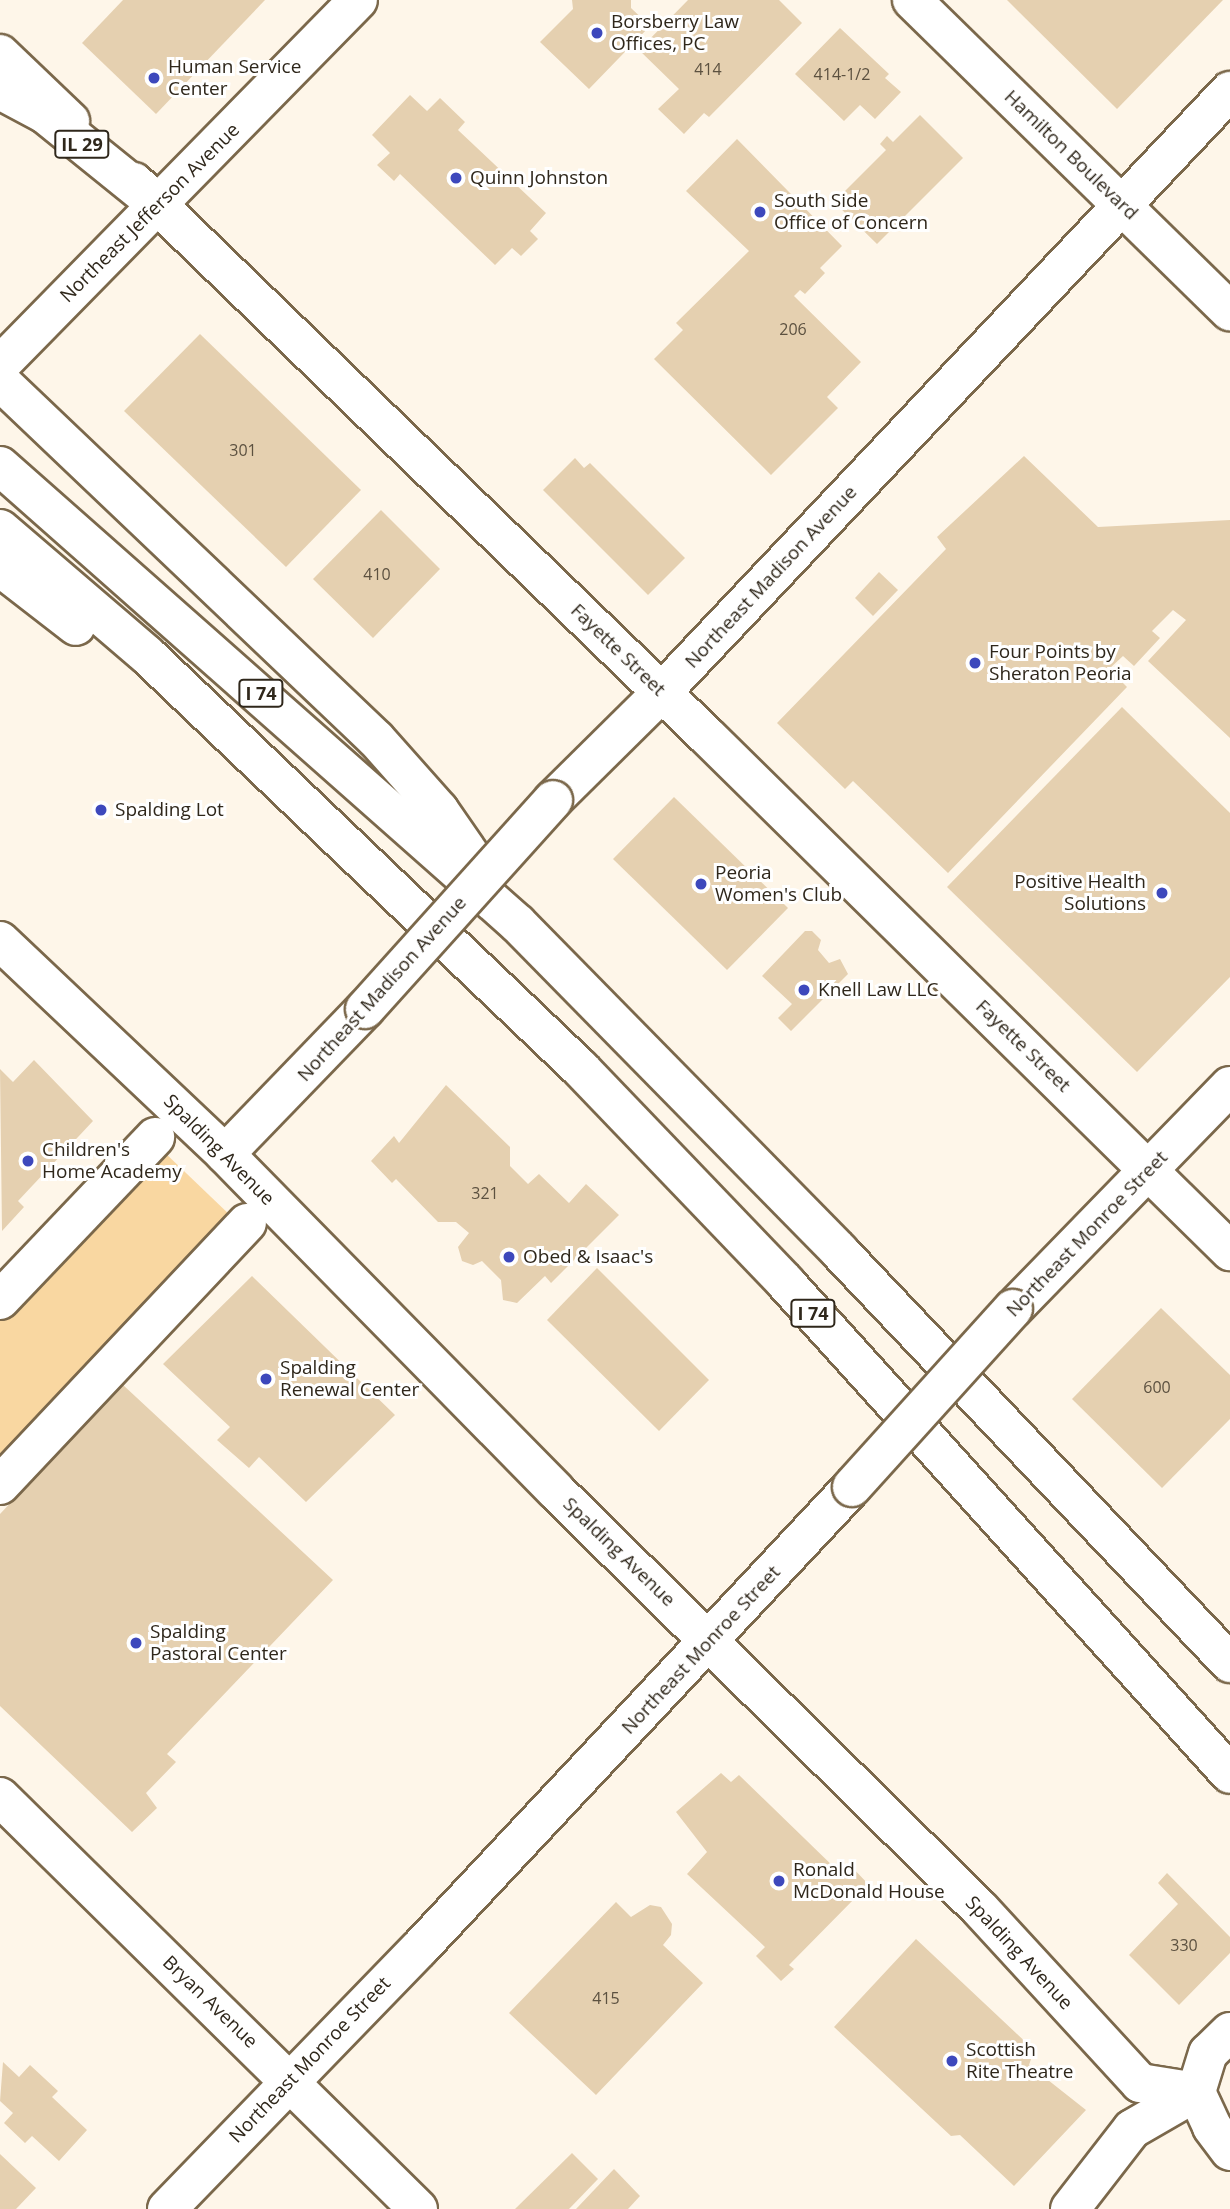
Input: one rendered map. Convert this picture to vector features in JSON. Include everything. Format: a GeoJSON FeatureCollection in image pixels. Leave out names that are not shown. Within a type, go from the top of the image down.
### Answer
{"type":"FeatureCollection","features":[{"type":"Feature","properties":{"kind":"main road","name":"Northeast Jefferson Avenue"},"geometry":{"type":"LineString","coordinates":[[0,365],[159,206],[358,0]]}},
{"type":"Feature","properties":{"kind":"main road","name":"Hamilton Boulevard"},"geometry":{"type":"LineString","coordinates":[[912,0],[1230,311]]}},
{"type":"Feature","properties":{"kind":"main road","name":"Fayette Street"},"geometry":{"type":"LineString","coordinates":[[0,54],[662,692],[1230,1251]]}},
{"type":"Feature","properties":{"kind":"main road","name":"IL 29"},"geometry":{"type":"LineString","coordinates":[[0,90],[45,114],[159,206]]}},
{"type":"Feature","properties":{"kind":"main road","name":"Northeast Madison Avenue"},"geometry":{"type":"LineString","coordinates":[[225,1154],[365,1009],[553,800],[662,692],[1230,91]]}},
{"type":"Feature","properties":{"kind":"main road"},"geometry":{"type":"LineString","coordinates":[[0,381],[376,739],[439,810],[519,924]]}},
{"type":"Feature","properties":{"kind":"main road","name":"I 74"},"geometry":{"type":"LineString","coordinates":[[0,466],[519,924],[839,1251],[1230,1663]]}},
{"type":"Feature","properties":{"kind":"main road","name":"I 74"},"geometry":{"type":"LineString","coordinates":[[0,529],[147,655],[376,870],[581,1069],[785,1282],[1230,1774]]}},
{"type":"Feature","properties":{"kind":"main road"},"geometry":{"type":"LineString","coordinates":[[0,567],[376,870]]}},
{"type":"Feature","properties":{"kind":"main road","name":"Spalding Avenue"},"geometry":{"type":"LineString","coordinates":[[0,941],[225,1154],[980,1909],[1140,2083],[1196,2092]]}},
{"type":"Feature","properties":{"kind":"main road","name":"Northeast Monroe Street"},"geometry":{"type":"LineString","coordinates":[[167,2209],[710,1641],[1013,1309],[1230,1086]]}},
{"type":"Feature","properties":{"kind":"main road"},"geometry":{"type":"LineString","coordinates":[[0,1300],[155,1137]]}},
{"type":"Feature","properties":{"kind":"main road"},"geometry":{"type":"LineString","coordinates":[[0,1485],[247,1223]]}},
{"type":"Feature","properties":{"kind":"main road","name":"Bryan Avenue"},"geometry":{"type":"LineString","coordinates":[[0,1797],[418,2209]]}},
{"type":"Feature","properties":{"kind":"main road"},"geometry":{"type":"LineString","coordinates":[[1230,2032],[1208,2053],[1196,2092],[1212,2127],[1230,2151]]}},
{"type":"Feature","properties":{"kind":"main road"},"geometry":{"type":"LineString","coordinates":[[1070,2209],[1132,2129],[1196,2092]]}},
{"type":"Feature","properties":{"kind":"shaded area"},"geometry":{"type":"Polygon","coordinates":[[[162,1150],[233,1218],[0,1463],[0,1321],[162,1150]]]}},
{"type":"Feature","properties":{"kind":"building","name":"Human Service Center"},"geometry":{"type":"Polygon","coordinates":[[[123,0],[265,0],[156,114],[82,43],[123,0]]]}},
{"type":"Feature","properties":{"kind":"building"},"geometry":{"type":"Polygon","coordinates":[[[572,0],[631,0],[631,8],[650,26],[589,89],[540,42],[573,9],[572,0]]]}},
{"type":"Feature","properties":{"kind":"building"},"geometry":{"type":"Polygon","coordinates":[[[688,0],[779,0],[802,23],[709,117],[704,113],[684,134],[658,109],[679,89],[639,50],[688,0]]]}},
{"type":"Feature","properties":{"kind":"building"},"geometry":{"type":"Polygon","coordinates":[[[1007,0],[1223,0],[1117,109],[1007,0]]]}},
{"type":"Feature","properties":{"kind":"building"},"geometry":{"type":"Polygon","coordinates":[[[840,28],[889,74],[885,78],[901,92],[875,119],[860,105],[844,121],[795,74],[840,28]]]}},
{"type":"Feature","properties":{"kind":"building","name":"Quinn Johnston"},"geometry":{"type":"Polygon","coordinates":[[[410,95],[427,111],[440,98],[465,122],[458,130],[546,213],[530,231],[538,239],[521,256],[512,248],[495,265],[400,174],[394,181],[377,165],[390,153],[372,135],[410,95]]]}},
{"type":"Feature","properties":{"kind":"building"},"geometry":{"type":"Polygon","coordinates":[[[920,115],[963,158],[877,244],[834,202],[886,150],[880,144],[887,136],[893,142],[920,115]]]}},
{"type":"Feature","properties":{"kind":"building"},"geometry":{"type":"Polygon","coordinates":[[[737,139],[842,246],[820,268],[825,273],[805,294],[800,290],[794,296],[861,362],[827,397],[838,408],[771,475],[654,359],[683,330],[676,323],[749,251],[686,191],[737,139]]]}},
{"type":"Feature","properties":{"kind":"building"},"geometry":{"type":"Polygon","coordinates":[[[200,334],[361,490],[286,567],[124,411],[200,334]]]}},
{"type":"Feature","properties":{"kind":"building","name":"Four Points by Sheraton Peoria"},"geometry":{"type":"Polygon","coordinates":[[[1024,456],[1098,527],[1230,520],[1230,738],[1148,661],[1186,620],[1173,610],[1152,631],[1160,638],[1134,666],[1123,656],[1109,669],[1127,687],[948,873],[853,781],[845,789],[777,723],[946,549],[937,537],[1024,456]]]}},
{"type":"Feature","properties":{"kind":"building"},"geometry":{"type":"Polygon","coordinates":[[[575,458],[584,468],[590,463],[685,558],[648,595],[543,490],[575,458]]]}},
{"type":"Feature","properties":{"kind":"building"},"geometry":{"type":"Polygon","coordinates":[[[381,510],[440,569],[373,638],[313,579],[381,510]]]}},
{"type":"Feature","properties":{"kind":"building"},"geometry":{"type":"Polygon","coordinates":[[[879,572],[898,590],[873,616],[855,598],[879,572]]]}},
{"type":"Feature","properties":{"kind":"building"},"geometry":{"type":"Polygon","coordinates":[[[1122,707],[1230,813],[1230,977],[1137,1072],[947,887],[1122,707]]]}},
{"type":"Feature","properties":{"kind":"building","name":"Peoria Women's Club"},"geometry":{"type":"Polygon","coordinates":[[[674,797],[788,908],[727,970],[613,859],[674,797]]]}},
{"type":"Feature","properties":{"kind":"building","name":"Knell Law LLC"},"geometry":{"type":"Polygon","coordinates":[[[805,931],[812,931],[821,940],[818,950],[829,963],[840,959],[848,974],[791,1031],[778,1018],[792,1004],[762,976],[805,931]]]}},
{"type":"Feature","properties":{"kind":"building","name":"Children's Home Academy"},"geometry":{"type":"Polygon","coordinates":[[[34,1060],[93,1121],[18,1201],[24,1207],[2,1231],[0,1069],[13,1082],[34,1060]]]}},
{"type":"Feature","properties":{"kind":"building"},"geometry":{"type":"Polygon","coordinates":[[[446,1085],[510,1147],[510,1166],[528,1184],[539,1174],[569,1203],[586,1184],[619,1215],[551,1283],[545,1276],[517,1303],[503,1300],[501,1280],[482,1261],[473,1265],[462,1261],[458,1247],[469,1233],[456,1222],[438,1222],[396,1179],[392,1183],[371,1161],[394,1136],[399,1143],[446,1085]]]}},
{"type":"Feature","properties":{"kind":"building"},"geometry":{"type":"Polygon","coordinates":[[[597,1268],[709,1380],[659,1431],[547,1320],[597,1268]]]}},
{"type":"Feature","properties":{"kind":"building","name":"Spalding Renewal Center"},"geometry":{"type":"Polygon","coordinates":[[[252,1276],[395,1415],[306,1502],[259,1457],[249,1468],[217,1440],[230,1427],[163,1364],[252,1276]]]}},
{"type":"Feature","properties":{"kind":"building"},"geometry":{"type":"Polygon","coordinates":[[[1161,1308],[1230,1375],[1230,1419],[1162,1488],[1072,1399],[1161,1308]]]}},
{"type":"Feature","properties":{"kind":"building","name":"Spalding Pastoral Center"},"geometry":{"type":"Polygon","coordinates":[[[122,1384],[333,1580],[167,1754],[176,1762],[146,1793],[157,1808],[132,1832],[0,1706],[0,1514],[122,1384]]]}},
{"type":"Feature","properties":{"kind":"building","name":"Ronald McDonald House"},"geometry":{"type":"Polygon","coordinates":[[[721,1773],[731,1782],[739,1775],[839,1872],[848,1863],[871,1887],[861,1899],[858,1895],[789,1965],[794,1969],[781,1981],[756,1956],[765,1947],[687,1874],[707,1852],[676,1812],[721,1773]]]}},
{"type":"Feature","properties":{"kind":"building"},"geometry":{"type":"Polygon","coordinates":[[[1167,1873],[1230,1937],[1230,1953],[1179,2005],[1129,1955],[1178,1904],[1158,1883],[1167,1873]]]}},
{"type":"Feature","properties":{"kind":"building"},"geometry":{"type":"Polygon","coordinates":[[[616,1902],[631,1917],[650,1905],[661,1907],[672,1924],[671,1935],[663,1945],[703,1983],[596,2095],[509,2013],[616,1902]]]}},
{"type":"Feature","properties":{"kind":"building","name":"Scottish Rite Theatre"},"geometry":{"type":"Polygon","coordinates":[[[916,1939],[1034,2050],[1029,2065],[1086,2110],[1014,2186],[960,2135],[951,2136],[834,2027],[916,1939]]]}},
{"type":"Feature","properties":{"kind":"building"},"geometry":{"type":"Polygon","coordinates":[[[3,2062],[19,2077],[30,2065],[58,2091],[52,2097],[87,2130],[59,2161],[32,2136],[25,2143],[4,2123],[13,2113],[0,2101],[3,2062]]]}},
{"type":"Feature","properties":{"kind":"building"},"geometry":{"type":"Polygon","coordinates":[[[572,2153],[598,2179],[569,2209],[515,2209],[572,2153]]]}},
{"type":"Feature","properties":{"kind":"building"},"geometry":{"type":"Polygon","coordinates":[[[0,2154],[36,2188],[16,2209],[0,2209],[0,2154]]]}},
{"type":"Feature","properties":{"kind":"building"},"geometry":{"type":"Polygon","coordinates":[[[614,2169],[640,2196],[628,2209],[576,2209],[614,2169]]]}},
{"type":"Feature","properties":{"kind":"place","name":"Borsberry Law Offices, PC"},"geometry":{"type":"Point","coordinates":[597,33]}},
{"type":"Feature","properties":{"kind":"place","name":"Human Service Center"},"geometry":{"type":"Point","coordinates":[154,78]}},
{"type":"Feature","properties":{"kind":"place","name":"Quinn Johnston"},"geometry":{"type":"Point","coordinates":[456,178]}},
{"type":"Feature","properties":{"kind":"place","name":"South Side Office of Concern"},"geometry":{"type":"Point","coordinates":[760,212]}},
{"type":"Feature","properties":{"kind":"place","name":"Four Points by Sheraton Peoria"},"geometry":{"type":"Point","coordinates":[975,663]}},
{"type":"Feature","properties":{"kind":"place","name":"Spalding Lot"},"geometry":{"type":"Point","coordinates":[101,810]}},
{"type":"Feature","properties":{"kind":"place","name":"Peoria Women's Club"},"geometry":{"type":"Point","coordinates":[701,884]}},
{"type":"Feature","properties":{"kind":"place","name":"Positive Health Solutions"},"geometry":{"type":"Point","coordinates":[1162,893]}},
{"type":"Feature","properties":{"kind":"place","name":"Knell Law LLC"},"geometry":{"type":"Point","coordinates":[804,990]}},
{"type":"Feature","properties":{"kind":"place","name":"Children's Home Academy"},"geometry":{"type":"Point","coordinates":[28,1161]}},
{"type":"Feature","properties":{"kind":"place","name":"Obed & Isaac's"},"geometry":{"type":"Point","coordinates":[509,1257]}},
{"type":"Feature","properties":{"kind":"place","name":"Spalding Renewal Center"},"geometry":{"type":"Point","coordinates":[266,1379]}},
{"type":"Feature","properties":{"kind":"place","name":"Spalding Pastoral Center"},"geometry":{"type":"Point","coordinates":[136,1643]}},
{"type":"Feature","properties":{"kind":"place","name":"Ronald McDonald House"},"geometry":{"type":"Point","coordinates":[779,1881]}},
{"type":"Feature","properties":{"kind":"place","name":"Scottish Rite Theatre"},"geometry":{"type":"Point","coordinates":[952,2061]}}]}
